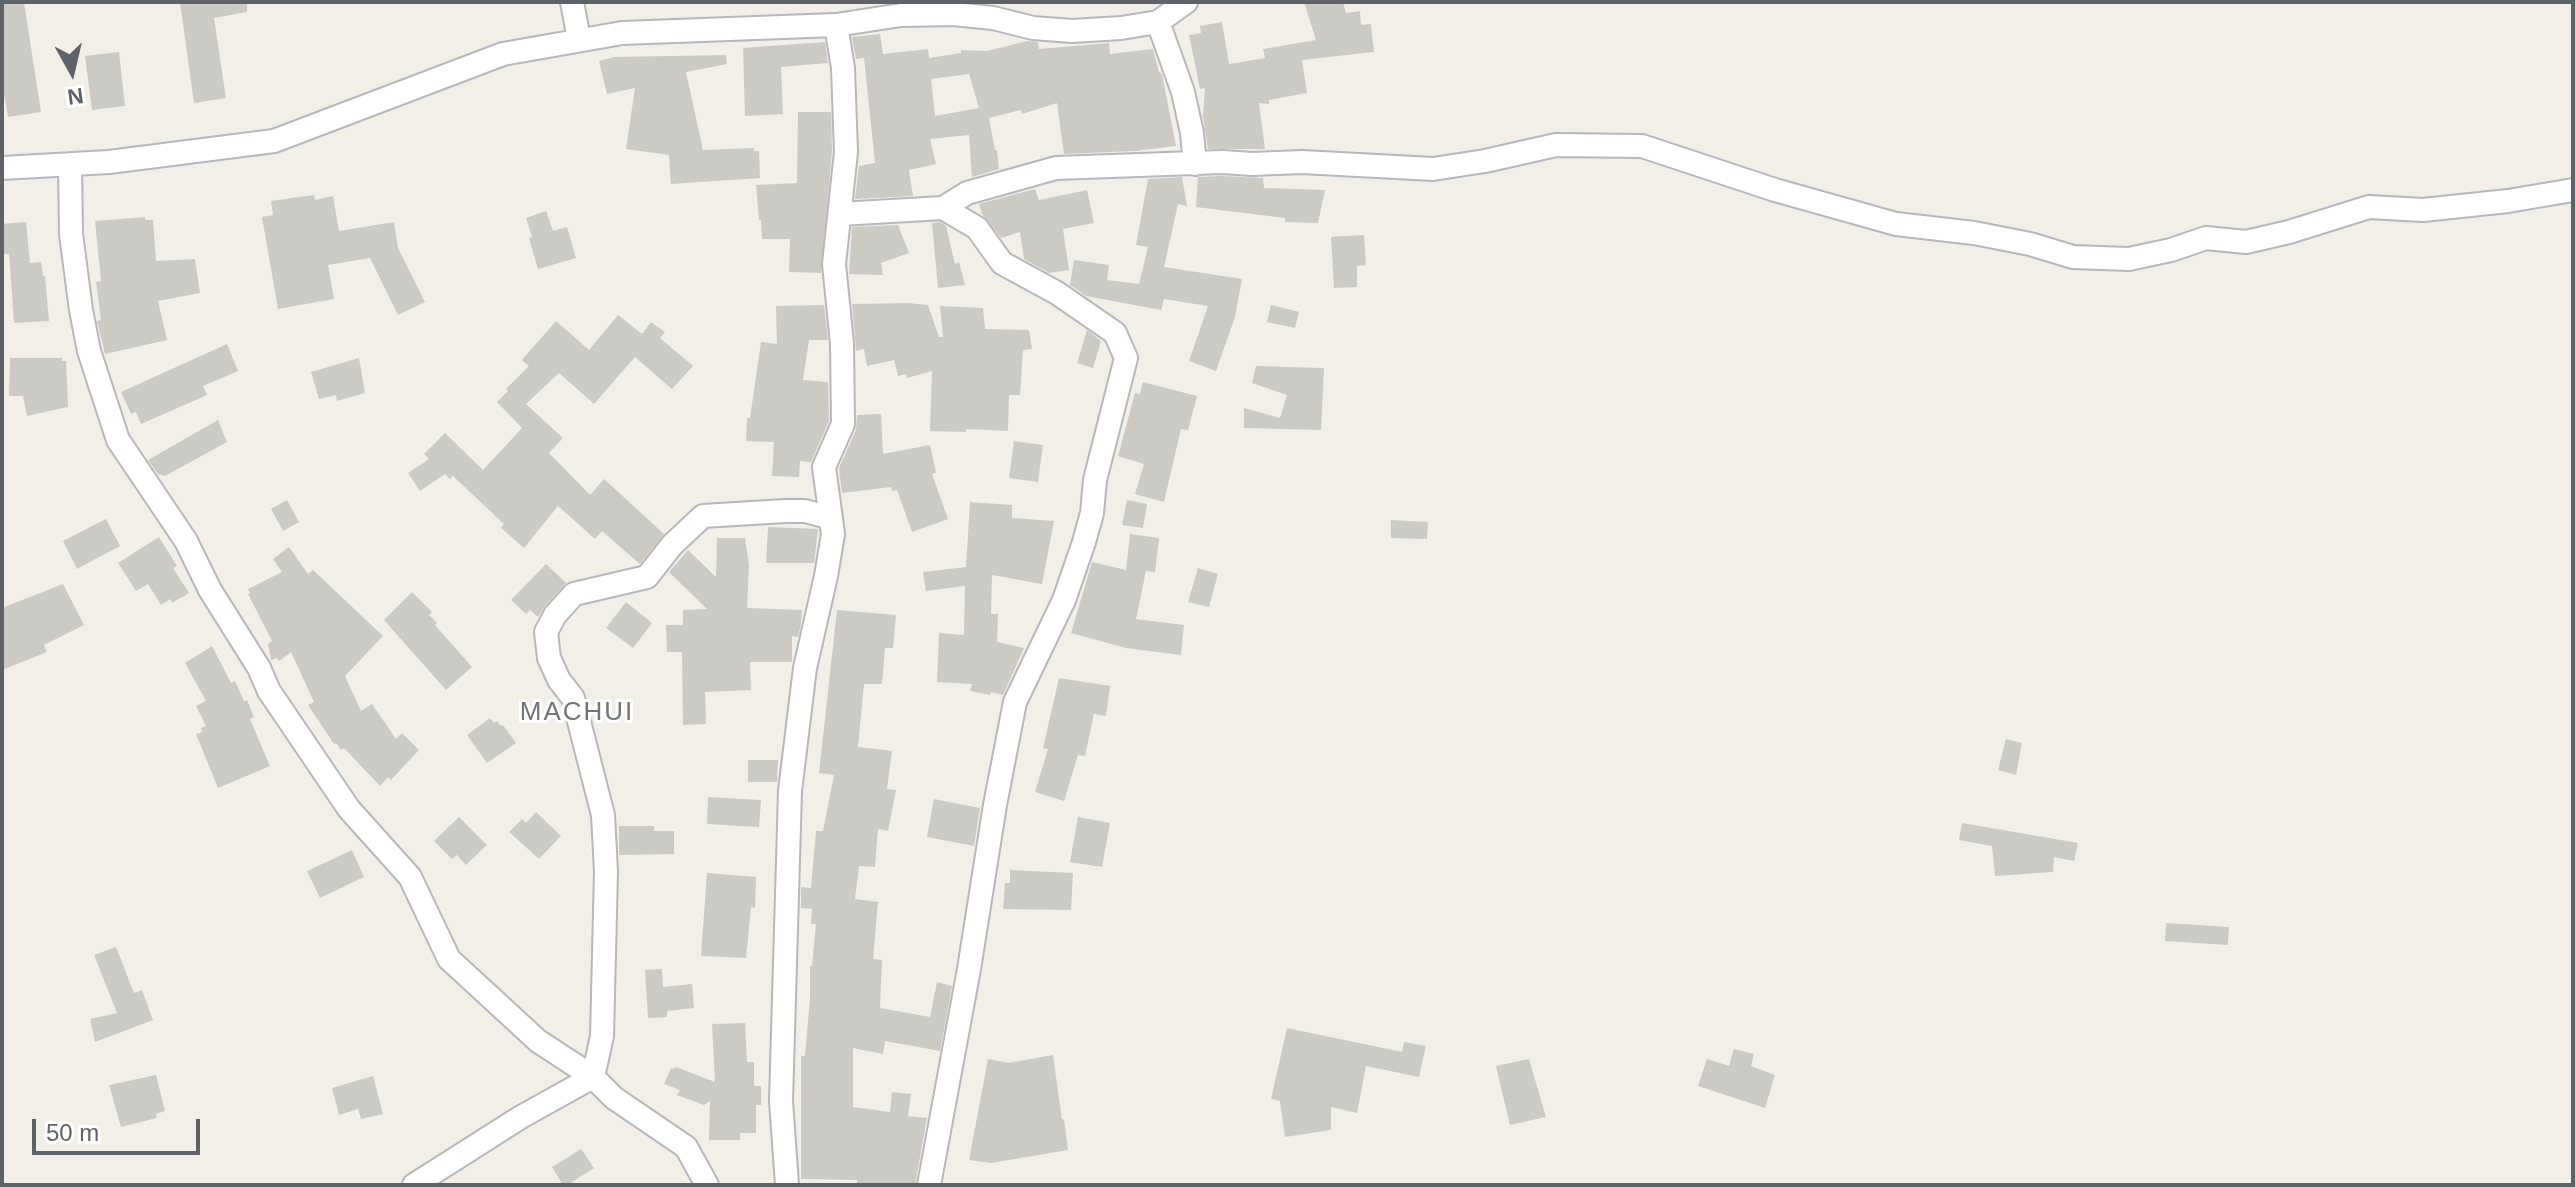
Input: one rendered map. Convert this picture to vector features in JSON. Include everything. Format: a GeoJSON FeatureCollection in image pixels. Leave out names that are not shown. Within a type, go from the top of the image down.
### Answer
{"type":"FeatureCollection","features":[{"type":"Feature","properties":{"kind":"street"},"geometry":{"type":"LineString","coordinates":[[572,2],[579,39]]}},
{"type":"Feature","properties":{"kind":"street"},"geometry":{"type":"LineString","coordinates":[[2,168],[109,162],[274,141],[503,54],[579,39],[622,33],[836,25],[901,15],[940,14],[993,18],[1033,28],[1072,31],[1158,22],[1186,2]]}},
{"type":"Feature","properties":{"kind":"street"},"geometry":{"type":"LineString","coordinates":[[1158,22],[1183,92],[1195,164]]}},
{"type":"Feature","properties":{"kind":"street"},"geometry":{"type":"LineString","coordinates":[[787,1185],[781,1101],[790,791],[805,668],[833,534],[824,467],[843,424],[842,344],[834,264],[846,152],[843,68],[836,25]]}},
{"type":"Feature","properties":{"kind":"street"},"geometry":{"type":"LineString","coordinates":[[840,214],[943,208],[967,193],[1056,168],[1302,162],[1433,169],[1556,145],[1642,146],[1802,199],[1896,224],[1974,233],[2030,244],[2073,257],[2129,259],[2206,238],[2246,242],[2369,207],[2423,210],[2573,190]]}},
{"type":"Feature","properties":{"kind":"street"},"geometry":{"type":"LineString","coordinates":[[70,164],[71,234],[81,310],[93,365],[118,440],[186,541],[210,590],[259,668],[269,691],[349,809],[410,877],[449,959],[538,1041],[593,1077],[614,1098],[686,1147],[707,1185]]}},
{"type":"Feature","properties":{"kind":"street"},"geometry":{"type":"LineString","coordinates":[[929,1185],[1015,702],[1064,600],[1084,542],[1092,513],[1095,480],[1126,358],[1115,333],[1057,293],[1002,263],[977,228],[943,208]]}},
{"type":"Feature","properties":{"kind":"street"},"geometry":{"type":"LineString","coordinates":[[414,1185],[521,1117],[593,1077],[602,1036],[606,871],[603,815],[573,698],[559,680],[549,658],[546,632],[555,615],[574,594],[647,577],[672,545],[703,516],[805,511],[831,518]]}},
{"type":"Feature","properties":{"kind":"building"},"geometry":{"type":"Polygon","coordinates":[[[2,2],[24,2],[41,112],[8,117],[2,82],[2,2]]]}},
{"type":"Feature","properties":{"kind":"building"},"geometry":{"type":"Polygon","coordinates":[[[180,2],[247,2],[247,12],[214,18],[226,98],[194,103],[180,2]]]}},
{"type":"Feature","properties":{"kind":"building"},"geometry":{"type":"Polygon","coordinates":[[[1304,2],[1343,2],[1346,13],[1360,11],[1361,25],[1371,24],[1374,52],[1302,60],[1307,93],[1269,100],[1269,104],[1259,103],[1265,149],[1208,149],[1203,117],[1205,88],[1200,89],[1189,35],[1201,33],[1200,26],[1222,22],[1229,64],[1265,58],[1263,49],[1316,40],[1304,2]]]}},
{"type":"Feature","properties":{"kind":"building"},"geometry":{"type":"Polygon","coordinates":[[[880,34],[883,54],[928,49],[929,58],[961,53],[961,50],[987,51],[1027,41],[1038,42],[1039,49],[1109,43],[1110,54],[1153,49],[1162,74],[1176,146],[1064,154],[1057,103],[1022,114],[1021,110],[989,118],[999,169],[972,177],[969,135],[930,139],[936,164],[909,170],[913,196],[855,199],[859,166],[875,163],[864,58],[856,59],[852,37],[880,34]],[[969,74],[931,79],[935,116],[979,108],[969,74]]]}},
{"type":"Feature","properties":{"kind":"building"},"geometry":{"type":"Polygon","coordinates":[[[825,42],[828,63],[781,67],[783,114],[745,116],[743,48],[825,42]]]}},
{"type":"Feature","properties":{"kind":"building"},"geometry":{"type":"Polygon","coordinates":[[[119,52],[125,106],[92,110],[85,56],[119,52]]]}},
{"type":"Feature","properties":{"kind":"building"},"geometry":{"type":"Polygon","coordinates":[[[726,55],[727,64],[686,72],[703,150],[754,148],[754,151],[759,151],[760,178],[671,184],[669,155],[626,149],[635,88],[607,94],[599,61],[614,57],[726,55]]]}},
{"type":"Feature","properties":{"kind":"building"},"geometry":{"type":"Polygon","coordinates":[[[798,112],[831,112],[832,152],[821,273],[789,272],[790,239],[762,239],[759,220],[756,185],[797,183],[798,112]]]}},
{"type":"Feature","properties":{"kind":"building"},"geometry":{"type":"Polygon","coordinates":[[[1182,177],[1187,206],[1178,204],[1164,267],[1242,279],[1235,317],[1216,371],[1189,361],[1208,306],[1164,299],[1161,310],[1086,296],[1070,285],[1074,260],[1109,265],[1107,280],[1139,284],[1148,247],[1136,245],[1148,179],[1182,177]]]}},
{"type":"Feature","properties":{"kind":"building"},"geometry":{"type":"Polygon","coordinates":[[[1198,177],[1263,178],[1264,188],[1325,190],[1318,223],[1285,222],[1285,218],[1196,207],[1198,177]]]}},
{"type":"Feature","properties":{"kind":"building"},"geometry":{"type":"Polygon","coordinates":[[[1035,189],[1039,200],[1087,190],[1094,223],[1063,229],[1069,270],[1049,273],[1024,259],[1020,232],[1001,238],[982,214],[979,204],[1035,189]]]}},
{"type":"Feature","properties":{"kind":"building"},"geometry":{"type":"Polygon","coordinates":[[[314,195],[315,200],[333,196],[339,231],[394,222],[398,248],[425,302],[398,315],[370,258],[328,265],[334,299],[278,309],[262,217],[273,215],[271,201],[314,195]]]}},
{"type":"Feature","properties":{"kind":"building"},"geometry":{"type":"Polygon","coordinates":[[[546,211],[553,231],[567,227],[576,258],[538,269],[526,218],[546,211]]]}},
{"type":"Feature","properties":{"kind":"building"},"geometry":{"type":"Polygon","coordinates":[[[145,217],[145,220],[153,220],[156,261],[195,259],[200,293],[158,301],[167,340],[105,354],[97,321],[101,320],[96,282],[101,281],[95,221],[145,217]]]}},
{"type":"Feature","properties":{"kind":"building"},"geometry":{"type":"Polygon","coordinates":[[[26,222],[30,263],[41,262],[45,276],[49,321],[14,323],[9,254],[4,254],[2,224],[26,222]]]}},
{"type":"Feature","properties":{"kind":"building"},"geometry":{"type":"Polygon","coordinates":[[[940,222],[946,226],[955,264],[959,262],[965,285],[938,288],[932,223],[940,222]]]}},
{"type":"Feature","properties":{"kind":"building"},"geometry":{"type":"Polygon","coordinates":[[[898,225],[909,253],[881,263],[883,275],[849,274],[852,227],[898,225]]]}},
{"type":"Feature","properties":{"kind":"building"},"geometry":{"type":"Polygon","coordinates":[[[1364,235],[1366,265],[1357,266],[1357,287],[1334,288],[1331,237],[1364,235]]]}},
{"type":"Feature","properties":{"kind":"building"},"geometry":{"type":"Polygon","coordinates":[[[852,304],[928,305],[939,337],[943,337],[940,306],[983,308],[985,329],[1029,330],[1032,349],[1023,350],[1020,395],[1009,395],[1008,431],[930,431],[932,371],[907,378],[906,374],[898,376],[894,360],[867,366],[864,349],[856,351],[852,304]]]}},
{"type":"Feature","properties":{"kind":"building"},"geometry":{"type":"Polygon","coordinates":[[[824,305],[828,340],[809,340],[803,380],[828,382],[829,421],[811,462],[800,461],[799,477],[772,476],[774,442],[746,441],[747,418],[750,418],[761,342],[777,344],[776,306],[824,305]]]}},
{"type":"Feature","properties":{"kind":"building"},"geometry":{"type":"Polygon","coordinates":[[[1271,305],[1299,312],[1295,328],[1267,322],[1271,305]]]}},
{"type":"Feature","properties":{"kind":"building"},"geometry":{"type":"Polygon","coordinates":[[[618,315],[642,334],[651,322],[665,332],[660,338],[693,366],[672,389],[635,357],[594,404],[559,373],[526,404],[563,438],[549,453],[590,495],[604,479],[664,534],[640,564],[602,531],[595,539],[558,506],[524,548],[501,528],[504,524],[453,476],[450,479],[445,474],[420,491],[408,473],[429,459],[424,454],[445,433],[483,470],[522,428],[497,402],[529,366],[522,360],[556,321],[589,350],[618,315]]]}},
{"type":"Feature","properties":{"kind":"building"},"geometry":{"type":"Polygon","coordinates":[[[1087,330],[1101,341],[1093,368],[1077,363],[1087,330]]]}},
{"type":"Feature","properties":{"kind":"building"},"geometry":{"type":"Polygon","coordinates":[[[227,344],[238,371],[203,386],[207,395],[141,424],[136,412],[131,414],[121,392],[227,344]]]}},
{"type":"Feature","properties":{"kind":"building"},"geometry":{"type":"Polygon","coordinates":[[[10,358],[62,358],[66,361],[68,407],[27,416],[23,396],[9,396],[10,358]]]}},
{"type":"Feature","properties":{"kind":"building"},"geometry":{"type":"Polygon","coordinates":[[[359,358],[365,393],[337,401],[336,395],[319,399],[311,372],[359,358]]]}},
{"type":"Feature","properties":{"kind":"building"},"geometry":{"type":"Polygon","coordinates":[[[1256,366],[1324,368],[1321,430],[1244,428],[1244,408],[1280,418],[1287,395],[1252,383],[1256,366]]]}},
{"type":"Feature","properties":{"kind":"building"},"geometry":{"type":"Polygon","coordinates":[[[1143,382],[1197,396],[1188,430],[1181,429],[1164,502],[1135,494],[1144,464],[1118,456],[1135,393],[1140,394],[1143,382]]]}},
{"type":"Feature","properties":{"kind":"building"},"geometry":{"type":"Polygon","coordinates":[[[881,414],[883,454],[930,445],[936,473],[932,474],[948,519],[912,532],[897,490],[892,491],[891,487],[842,493],[839,468],[856,430],[857,415],[881,414]]]}},
{"type":"Feature","properties":{"kind":"building"},"geometry":{"type":"Polygon","coordinates":[[[218,420],[227,442],[165,476],[158,474],[148,460],[218,420]]]}},
{"type":"Feature","properties":{"kind":"building"},"geometry":{"type":"Polygon","coordinates":[[[1014,441],[1043,445],[1038,482],[1009,478],[1014,441]]]}},
{"type":"Feature","properties":{"kind":"building"},"geometry":{"type":"Polygon","coordinates":[[[287,500],[299,522],[283,531],[271,509],[287,500]]]}},
{"type":"Feature","properties":{"kind":"building"},"geometry":{"type":"Polygon","coordinates":[[[1127,500],[1147,504],[1143,528],[1122,525],[1127,500]]]}},
{"type":"Feature","properties":{"kind":"building"},"geometry":{"type":"Polygon","coordinates":[[[970,502],[1012,505],[1012,518],[1054,521],[1042,584],[992,575],[991,614],[998,614],[997,642],[1024,648],[1003,695],[970,691],[972,684],[937,682],[939,633],[964,635],[965,586],[926,591],[923,572],[966,567],[970,502]]]}},
{"type":"Feature","properties":{"kind":"building"},"geometry":{"type":"Polygon","coordinates":[[[106,519],[120,546],[77,569],[63,541],[106,519]]]}},
{"type":"Feature","properties":{"kind":"building"},"geometry":{"type":"Polygon","coordinates":[[[1391,520],[1428,522],[1427,539],[1391,538],[1391,520]]]}},
{"type":"Feature","properties":{"kind":"building"},"geometry":{"type":"Polygon","coordinates":[[[768,527],[818,529],[814,563],[766,563],[768,527]]]}},
{"type":"Feature","properties":{"kind":"building"},"geometry":{"type":"Polygon","coordinates":[[[1130,534],[1159,538],[1155,572],[1146,571],[1136,619],[1184,625],[1181,655],[1126,648],[1071,633],[1092,562],[1126,570],[1130,534]]]}},
{"type":"Feature","properties":{"kind":"building"},"geometry":{"type":"Polygon","coordinates":[[[159,537],[189,593],[172,603],[170,599],[161,605],[148,584],[136,591],[118,563],[159,537]]]}},
{"type":"Feature","properties":{"kind":"building"},"geometry":{"type":"Polygon","coordinates":[[[717,538],[745,538],[749,565],[747,608],[802,610],[801,624],[798,637],[792,636],[792,662],[750,662],[751,690],[705,692],[706,724],[683,725],[682,652],[667,652],[666,625],[683,625],[683,610],[707,609],[669,572],[688,550],[716,577],[717,538]]]}},
{"type":"Feature","properties":{"kind":"building"},"geometry":{"type":"Polygon","coordinates":[[[289,547],[308,574],[313,570],[383,636],[345,676],[361,711],[372,704],[396,739],[402,733],[419,750],[391,780],[388,777],[380,786],[344,748],[341,750],[334,744],[308,705],[314,702],[291,652],[279,661],[277,658],[271,660],[268,644],[272,641],[248,589],[282,572],[273,559],[289,547]]]}},
{"type":"Feature","properties":{"kind":"building"},"geometry":{"type":"Polygon","coordinates":[[[546,564],[566,583],[538,617],[530,610],[526,614],[511,600],[546,564]]]}},
{"type":"Feature","properties":{"kind":"building"},"geometry":{"type":"Polygon","coordinates":[[[1198,568],[1218,574],[1209,607],[1188,602],[1198,568]]]}},
{"type":"Feature","properties":{"kind":"building"},"geometry":{"type":"Polygon","coordinates":[[[63,584],[84,625],[44,645],[47,652],[2,670],[2,608],[63,584]]]}},
{"type":"Feature","properties":{"kind":"building"},"geometry":{"type":"Polygon","coordinates":[[[412,592],[432,612],[429,615],[437,623],[435,625],[472,667],[446,690],[384,620],[412,592]]]}},
{"type":"Feature","properties":{"kind":"building"},"geometry":{"type":"Polygon","coordinates":[[[626,602],[652,623],[633,648],[606,628],[626,602]]]}},
{"type":"Feature","properties":{"kind":"building"},"geometry":{"type":"Polygon","coordinates":[[[837,610],[896,615],[893,648],[885,648],[882,684],[864,684],[858,747],[892,751],[887,789],[896,790],[888,831],[878,829],[875,867],[859,866],[855,899],[878,902],[873,959],[882,960],[880,1008],[930,1017],[937,982],[952,986],[940,1051],[885,1041],[883,1054],[853,1048],[853,1107],[890,1112],[892,1092],[911,1094],[908,1116],[927,1118],[915,1185],[857,1185],[857,1180],[801,1179],[801,1056],[805,1056],[810,966],[816,924],[811,924],[812,909],[801,908],[801,887],[811,888],[816,831],[823,831],[834,775],[819,773],[837,610]]]}},
{"type":"Feature","properties":{"kind":"building"},"geometry":{"type":"Polygon","coordinates":[[[212,646],[231,683],[235,681],[244,701],[247,700],[254,717],[250,719],[270,766],[218,788],[196,734],[206,726],[196,706],[206,701],[185,663],[212,646]]]}},
{"type":"Feature","properties":{"kind":"building"},"geometry":{"type":"Polygon","coordinates":[[[1059,678],[1110,686],[1106,716],[1094,714],[1085,756],[1078,755],[1064,801],[1035,792],[1048,749],[1043,748],[1059,678]]]}},
{"type":"Feature","properties":{"kind":"building"},"geometry":{"type":"Polygon","coordinates":[[[490,718],[494,723],[497,721],[503,725],[516,743],[487,763],[467,735],[490,718]]]}},
{"type":"Feature","properties":{"kind":"building"},"geometry":{"type":"Polygon","coordinates":[[[2006,739],[2022,743],[2016,775],[1998,770],[2006,739]]]}},
{"type":"Feature","properties":{"kind":"building"},"geometry":{"type":"Polygon","coordinates":[[[748,760],[778,760],[777,782],[748,782],[748,760]]]}},
{"type":"Feature","properties":{"kind":"building"},"geometry":{"type":"Polygon","coordinates":[[[708,797],[761,800],[759,827],[707,824],[708,797]]]}},
{"type":"Feature","properties":{"kind":"building"},"geometry":{"type":"Polygon","coordinates":[[[934,799],[980,808],[974,846],[927,837],[934,799]]]}},
{"type":"Feature","properties":{"kind":"building"},"geometry":{"type":"Polygon","coordinates":[[[536,812],[561,836],[539,859],[509,832],[522,819],[526,823],[536,812]]]}},
{"type":"Feature","properties":{"kind":"building"},"geometry":{"type":"Polygon","coordinates":[[[459,817],[487,845],[466,865],[457,855],[452,859],[434,841],[459,817]]]}},
{"type":"Feature","properties":{"kind":"building"},"geometry":{"type":"Polygon","coordinates":[[[1078,817],[1110,823],[1102,867],[1070,862],[1078,817]]]}},
{"type":"Feature","properties":{"kind":"building"},"geometry":{"type":"Polygon","coordinates":[[[1962,823],[2078,843],[2074,861],[2054,857],[2053,872],[1995,876],[1992,846],[1959,840],[1962,823]]]}},
{"type":"Feature","properties":{"kind":"building"},"geometry":{"type":"Polygon","coordinates":[[[619,826],[654,826],[654,831],[674,831],[674,854],[619,855],[619,826]]]}},
{"type":"Feature","properties":{"kind":"building"},"geometry":{"type":"Polygon","coordinates":[[[352,850],[364,877],[320,898],[307,871],[352,850]]]}},
{"type":"Feature","properties":{"kind":"building"},"geometry":{"type":"Polygon","coordinates":[[[1010,870],[1073,873],[1071,910],[1003,909],[1005,883],[1010,883],[1010,870]]]}},
{"type":"Feature","properties":{"kind":"building"},"geometry":{"type":"Polygon","coordinates":[[[707,873],[756,877],[755,908],[751,907],[746,958],[701,956],[707,873]]]}},
{"type":"Feature","properties":{"kind":"building"},"geometry":{"type":"Polygon","coordinates":[[[2166,923],[2229,927],[2228,945],[2165,941],[2166,923]]]}},
{"type":"Feature","properties":{"kind":"building"},"geometry":{"type":"Polygon","coordinates":[[[116,947],[134,993],[142,990],[153,1020],[95,1042],[90,1019],[117,1013],[94,955],[116,947]]]}},
{"type":"Feature","properties":{"kind":"building"},"geometry":{"type":"Polygon","coordinates":[[[662,969],[663,987],[692,984],[694,1008],[667,1011],[667,1017],[648,1018],[645,970],[662,969]]]}},
{"type":"Feature","properties":{"kind":"building"},"geometry":{"type":"Polygon","coordinates":[[[745,1023],[747,1062],[754,1062],[754,1086],[761,1086],[761,1105],[756,1105],[756,1133],[740,1133],[740,1140],[709,1140],[710,1101],[704,1105],[677,1095],[680,1090],[664,1084],[671,1068],[676,1067],[715,1082],[712,1024],[745,1023]]]}},
{"type":"Feature","properties":{"kind":"building"},"geometry":{"type":"Polygon","coordinates":[[[1287,1028],[1402,1052],[1404,1042],[1426,1046],[1419,1077],[1366,1066],[1357,1113],[1331,1107],[1331,1130],[1285,1137],[1280,1101],[1271,1099],[1287,1028]]]}},
{"type":"Feature","properties":{"kind":"building"},"geometry":{"type":"Polygon","coordinates":[[[1734,1049],[1754,1054],[1751,1066],[1775,1075],[1765,1108],[1698,1086],[1707,1059],[1729,1066],[1734,1049]]]}},
{"type":"Feature","properties":{"kind":"building"},"geometry":{"type":"Polygon","coordinates":[[[1053,1055],[1068,1150],[991,1163],[969,1160],[988,1059],[1008,1063],[1053,1055]]]}},
{"type":"Feature","properties":{"kind":"building"},"geometry":{"type":"Polygon","coordinates":[[[1529,1059],[1546,1117],[1510,1125],[1496,1066],[1529,1059]]]}},
{"type":"Feature","properties":{"kind":"building"},"geometry":{"type":"Polygon","coordinates":[[[156,1075],[165,1111],[156,1114],[157,1118],[121,1127],[109,1085],[156,1075]]]}},
{"type":"Feature","properties":{"kind":"building"},"geometry":{"type":"Polygon","coordinates":[[[373,1076],[383,1114],[361,1119],[358,1109],[339,1115],[332,1088],[373,1076]]]}},
{"type":"Feature","properties":{"kind":"building"},"geometry":{"type":"Polygon","coordinates":[[[581,1149],[594,1168],[563,1185],[552,1167],[581,1149]]]}},
{"type":"Feature","properties":{"kind":"district","name":"MACHUI"},"geometry":{"type":"Point","coordinates":[577,713]}}]}
